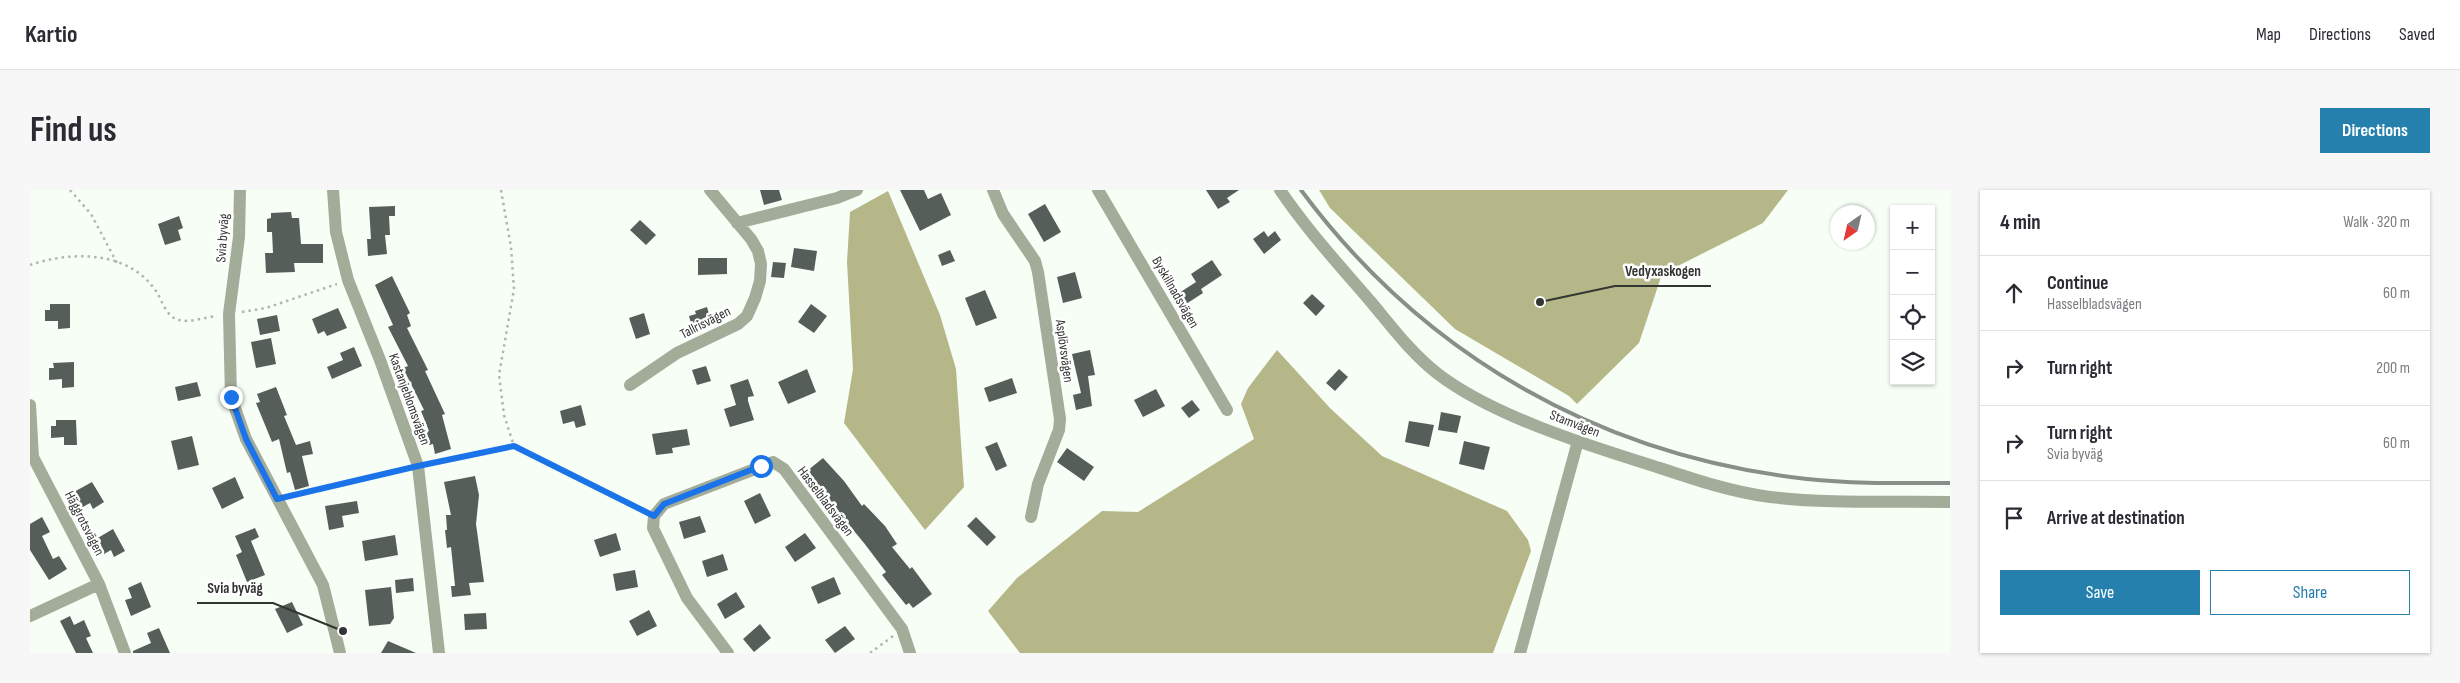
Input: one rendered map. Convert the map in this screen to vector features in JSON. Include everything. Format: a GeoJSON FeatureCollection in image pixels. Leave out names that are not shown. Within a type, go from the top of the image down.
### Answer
{"type":"FeatureCollection","features":[{"type":"Feature","properties":{"kind":"street","name":"Svia byväg"},"geometry":{"type":"LineString","coordinates":[[240,190],[239,237],[229,314],[231,397],[246,439],[323,585],[340,653]]}},
{"type":"Feature","properties":{"kind":"street","name":"Kastanjeblomsvägen"},"geometry":{"type":"LineString","coordinates":[[333,190],[336,232],[348,280],[380,360],[418,466],[439,653]]}},
{"type":"Feature","properties":{"kind":"street","name":"Tallrisvägen"},"geometry":{"type":"LineString","coordinates":[[630,385],[677,353],[738,324],[747,316],[760,281],[761,264],[751,239],[710,190]]}},
{"type":"Feature","properties":{"kind":"street"},"geometry":{"type":"LineString","coordinates":[[737,223],[837,198],[857,190]]}},
{"type":"Feature","properties":{"kind":"street","name":"Byskillnadsvägen"},"geometry":{"type":"LineString","coordinates":[[1098,190],[1227,410]]}},
{"type":"Feature","properties":{"kind":"street","name":"Stamvägen"},"geometry":{"type":"LineString","coordinates":[[1280,190],[1306,226],[1402,341],[1433,370],[1489,404],[1578,440],[1719,487],[1770,497],[1819,500],[1950,502]]}},
{"type":"Feature","properties":{"kind":"street","name":"Asplövsvägen"},"geometry":{"type":"LineString","coordinates":[[999,192],[1003,214],[1035,261],[1038,272],[1060,419],[1059,430],[1038,484],[1031,517]]}},
{"type":"Feature","properties":{"kind":"street","name":"Häggrotsvägen"},"geometry":{"type":"LineString","coordinates":[[30,405],[32,457],[100,584],[125,653]]}},
{"type":"Feature","properties":{"kind":"street"},"geometry":{"type":"LineString","coordinates":[[1520,653],[1578,440]]}},
{"type":"Feature","properties":{"kind":"street","name":"Hasselbladsvägen"},"geometry":{"type":"LineString","coordinates":[[654,516],[664,504],[773,462],[784,469],[902,629],[910,653]]}},
{"type":"Feature","properties":{"kind":"street"},"geometry":{"type":"LineString","coordinates":[[654,516],[654,528],[687,598],[728,653]]}},
{"type":"Feature","properties":{"kind":"street"},"geometry":{"type":"LineString","coordinates":[[30,616],[100,584]]}},
{"type":"Feature","properties":{"kind":"path"},"geometry":{"type":"LineString","coordinates":[[70,190],[91,214],[117,263]]}},
{"type":"Feature","properties":{"kind":"path"},"geometry":{"type":"LineString","coordinates":[[501,190],[511,247],[514,289],[499,375],[504,415],[514,446]]}},
{"type":"Feature","properties":{"kind":"path"},"geometry":{"type":"LineString","coordinates":[[30,265],[48,259],[75,255],[91,256],[131,267],[146,278],[172,316],[179,320],[266,308],[348,280]]}},
{"type":"Feature","properties":{"kind":"path"},"geometry":{"type":"LineString","coordinates":[[277,499],[514,446],[654,516]]}},
{"type":"Feature","properties":{"kind":"path"},"geometry":{"type":"LineString","coordinates":[[870,653],[902,629]]}},
{"type":"Feature","properties":{"kind":"green space"},"geometry":{"type":"Polygon","coordinates":[[[1319,190],[1788,190],[1763,223],[1662,274],[1639,343],[1577,404],[1569,396],[1455,329],[1330,208],[1319,190]]]}},
{"type":"Feature","properties":{"kind":"green space"},"geometry":{"type":"Polygon","coordinates":[[[888,191],[940,315],[956,369],[964,487],[925,530],[844,423],[853,369],[847,262],[850,212],[888,191]]]}},
{"type":"Feature","properties":{"kind":"green space"},"geometry":{"type":"Polygon","coordinates":[[[1277,350],[1330,408],[1382,456],[1507,511],[1528,540],[1531,551],[1493,653],[1020,653],[988,611],[1017,578],[1102,511],[1138,512],[1254,439],[1241,404],[1248,388],[1277,350]]]}},
{"type":"Feature","properties":{"kind":"building"},"geometry":{"type":"Polygon","coordinates":[[[760,190],[779,190],[782,200],[764,205],[760,190]]]}},
{"type":"Feature","properties":{"kind":"building"},"geometry":{"type":"Polygon","coordinates":[[[900,190],[924,190],[928,199],[941,193],[951,215],[920,231],[900,190]]]}},
{"type":"Feature","properties":{"kind":"building"},"geometry":{"type":"Polygon","coordinates":[[[1206,190],[1239,190],[1227,198],[1230,202],[1218,209],[1206,190]]]}},
{"type":"Feature","properties":{"kind":"building"},"geometry":{"type":"Polygon","coordinates":[[[1045,204],[1061,232],[1044,242],[1028,214],[1045,204]]]}},
{"type":"Feature","properties":{"kind":"building"},"geometry":{"type":"Polygon","coordinates":[[[395,206],[395,216],[389,216],[390,235],[385,235],[387,254],[368,256],[367,239],[371,239],[369,207],[395,206]]]}},
{"type":"Feature","properties":{"kind":"building"},"geometry":{"type":"Polygon","coordinates":[[[291,212],[292,218],[299,218],[301,244],[323,244],[323,263],[294,263],[295,272],[266,273],[265,253],[273,253],[272,232],[267,232],[267,219],[271,218],[271,213],[291,212]]]}},
{"type":"Feature","properties":{"kind":"building"},"geometry":{"type":"Polygon","coordinates":[[[179,216],[183,228],[178,230],[181,240],[165,245],[158,224],[179,216]]]}},
{"type":"Feature","properties":{"kind":"building"},"geometry":{"type":"Polygon","coordinates":[[[640,220],[656,235],[646,245],[630,230],[640,220]]]}},
{"type":"Feature","properties":{"kind":"building"},"geometry":{"type":"Polygon","coordinates":[[[1264,231],[1268,237],[1275,231],[1281,240],[1264,254],[1253,239],[1264,231]]]}},
{"type":"Feature","properties":{"kind":"building"},"geometry":{"type":"Polygon","coordinates":[[[794,248],[817,251],[814,271],[791,267],[794,248]]]}},
{"type":"Feature","properties":{"kind":"building"},"geometry":{"type":"Polygon","coordinates":[[[950,250],[955,261],[942,266],[938,255],[950,250]]]}},
{"type":"Feature","properties":{"kind":"building"},"geometry":{"type":"Polygon","coordinates":[[[698,258],[727,258],[727,274],[698,275],[698,258]]]}},
{"type":"Feature","properties":{"kind":"building"},"geometry":{"type":"Polygon","coordinates":[[[1212,260],[1222,275],[1201,289],[1203,293],[1186,304],[1179,293],[1196,282],[1191,274],[1212,260]]]}},
{"type":"Feature","properties":{"kind":"building"},"geometry":{"type":"Polygon","coordinates":[[[773,262],[786,263],[784,278],[771,277],[773,262]]]}},
{"type":"Feature","properties":{"kind":"building"},"geometry":{"type":"Polygon","coordinates":[[[1075,272],[1082,298],[1063,303],[1057,277],[1075,272]]]}},
{"type":"Feature","properties":{"kind":"building"},"geometry":{"type":"Polygon","coordinates":[[[392,276],[410,313],[407,315],[411,326],[407,328],[428,370],[425,371],[445,414],[442,415],[451,449],[435,454],[433,444],[429,445],[425,432],[429,431],[421,411],[424,410],[403,368],[408,366],[388,327],[393,325],[375,285],[392,276]]]}},
{"type":"Feature","properties":{"kind":"building"},"geometry":{"type":"Polygon","coordinates":[[[985,290],[997,318],[976,326],[965,298],[985,290]]]}},
{"type":"Feature","properties":{"kind":"building"},"geometry":{"type":"Polygon","coordinates":[[[1312,294],[1325,306],[1316,316],[1303,303],[1312,294]]]}},
{"type":"Feature","properties":{"kind":"building"},"geometry":{"type":"Polygon","coordinates":[[[50,304],[70,304],[70,328],[58,329],[58,321],[45,321],[45,310],[50,310],[50,304]]]}},
{"type":"Feature","properties":{"kind":"building"},"geometry":{"type":"Polygon","coordinates":[[[811,304],[827,316],[814,333],[798,322],[811,304]]]}},
{"type":"Feature","properties":{"kind":"building"},"geometry":{"type":"Polygon","coordinates":[[[707,307],[711,321],[692,327],[689,316],[696,314],[695,311],[707,307]]]}},
{"type":"Feature","properties":{"kind":"building"},"geometry":{"type":"Polygon","coordinates":[[[338,308],[347,328],[327,336],[324,331],[318,334],[312,319],[338,308]]]}},
{"type":"Feature","properties":{"kind":"building"},"geometry":{"type":"Polygon","coordinates":[[[644,313],[650,334],[636,339],[629,318],[644,313]]]}},
{"type":"Feature","properties":{"kind":"building"},"geometry":{"type":"Polygon","coordinates":[[[277,315],[280,331],[260,335],[257,319],[277,315]]]}},
{"type":"Feature","properties":{"kind":"building"},"geometry":{"type":"Polygon","coordinates":[[[271,338],[276,364],[256,368],[251,342],[271,338]]]}},
{"type":"Feature","properties":{"kind":"building"},"geometry":{"type":"Polygon","coordinates":[[[354,347],[362,366],[332,379],[327,367],[343,360],[340,353],[354,347]]]}},
{"type":"Feature","properties":{"kind":"building"},"geometry":{"type":"Polygon","coordinates":[[[1090,350],[1095,375],[1088,376],[1092,406],[1076,410],[1073,395],[1081,393],[1072,354],[1090,350]]]}},
{"type":"Feature","properties":{"kind":"building"},"geometry":{"type":"Polygon","coordinates":[[[74,362],[74,387],[62,388],[62,379],[49,380],[49,368],[54,368],[53,363],[74,362]]]}},
{"type":"Feature","properties":{"kind":"building"},"geometry":{"type":"Polygon","coordinates":[[[706,366],[711,381],[697,385],[692,370],[706,366]]]}},
{"type":"Feature","properties":{"kind":"building"},"geometry":{"type":"Polygon","coordinates":[[[807,369],[816,392],[788,404],[778,382],[807,369]]]}},
{"type":"Feature","properties":{"kind":"building"},"geometry":{"type":"Polygon","coordinates":[[[1339,369],[1348,377],[1335,391],[1326,383],[1339,369]]]}},
{"type":"Feature","properties":{"kind":"building"},"geometry":{"type":"Polygon","coordinates":[[[1012,378],[1017,393],[989,402],[984,388],[1012,378]]]}},
{"type":"Feature","properties":{"kind":"building"},"geometry":{"type":"Polygon","coordinates":[[[748,379],[754,396],[748,397],[748,401],[754,420],[730,427],[724,409],[736,405],[730,385],[748,379]]]}},
{"type":"Feature","properties":{"kind":"building"},"geometry":{"type":"Polygon","coordinates":[[[197,382],[201,396],[178,401],[175,387],[197,382]]]}},
{"type":"Feature","properties":{"kind":"building"},"geometry":{"type":"Polygon","coordinates":[[[276,387],[287,415],[284,416],[296,445],[310,441],[313,454],[302,456],[309,486],[295,490],[290,472],[287,473],[279,439],[272,442],[256,403],[260,402],[257,394],[276,387]]]}},
{"type":"Feature","properties":{"kind":"building"},"geometry":{"type":"Polygon","coordinates":[[[1156,389],[1165,406],[1143,417],[1134,400],[1156,389]]]}},
{"type":"Feature","properties":{"kind":"building"},"geometry":{"type":"Polygon","coordinates":[[[1192,400],[1200,410],[1189,418],[1181,408],[1192,400]]]}},
{"type":"Feature","properties":{"kind":"building"},"geometry":{"type":"Polygon","coordinates":[[[581,405],[586,425],[576,428],[574,421],[563,424],[560,411],[581,405]]]}},
{"type":"Feature","properties":{"kind":"building"},"geometry":{"type":"Polygon","coordinates":[[[1441,412],[1461,416],[1457,433],[1438,430],[1441,412]]]}},
{"type":"Feature","properties":{"kind":"building"},"geometry":{"type":"Polygon","coordinates":[[[56,420],[76,420],[77,445],[64,445],[64,437],[51,438],[51,426],[56,426],[56,420]]]}},
{"type":"Feature","properties":{"kind":"building"},"geometry":{"type":"Polygon","coordinates":[[[1409,421],[1434,425],[1429,447],[1405,442],[1409,421]]]}},
{"type":"Feature","properties":{"kind":"building"},"geometry":{"type":"Polygon","coordinates":[[[687,429],[690,445],[672,448],[673,453],[656,455],[652,434],[687,429]]]}},
{"type":"Feature","properties":{"kind":"building"},"geometry":{"type":"Polygon","coordinates":[[[192,436],[199,465],[178,470],[171,441],[192,436]]]}},
{"type":"Feature","properties":{"kind":"building"},"geometry":{"type":"Polygon","coordinates":[[[1464,441],[1490,447],[1484,470],[1459,464],[1464,441]]]}},
{"type":"Feature","properties":{"kind":"building"},"geometry":{"type":"Polygon","coordinates":[[[997,442],[1007,466],[996,471],[985,447],[997,442]]]}},
{"type":"Feature","properties":{"kind":"building"},"geometry":{"type":"Polygon","coordinates":[[[1067,448],[1094,467],[1084,481],[1057,462],[1067,448]]]}},
{"type":"Feature","properties":{"kind":"building"},"geometry":{"type":"Polygon","coordinates":[[[823,458],[844,481],[862,506],[864,504],[885,526],[897,544],[892,547],[910,569],[912,567],[932,594],[913,608],[909,603],[906,605],[882,575],[886,572],[864,543],[835,508],[831,510],[807,479],[811,475],[807,471],[823,458]]]}},
{"type":"Feature","properties":{"kind":"building"},"geometry":{"type":"Polygon","coordinates":[[[475,476],[479,495],[476,524],[484,582],[469,583],[471,595],[452,597],[451,586],[455,586],[451,547],[447,548],[445,530],[447,530],[446,515],[451,515],[444,482],[475,476]]]}},
{"type":"Feature","properties":{"kind":"building"},"geometry":{"type":"Polygon","coordinates":[[[235,477],[244,498],[222,509],[212,488],[235,477]]]}},
{"type":"Feature","properties":{"kind":"building"},"geometry":{"type":"Polygon","coordinates":[[[92,482],[104,502],[93,509],[90,503],[81,508],[72,493],[92,482]]]}},
{"type":"Feature","properties":{"kind":"building"},"geometry":{"type":"Polygon","coordinates":[[[760,493],[771,516],[755,524],[744,501],[760,493]]]}},
{"type":"Feature","properties":{"kind":"building"},"geometry":{"type":"Polygon","coordinates":[[[357,501],[359,513],[342,516],[344,527],[329,530],[325,506],[357,501]]]}},
{"type":"Feature","properties":{"kind":"building"},"geometry":{"type":"Polygon","coordinates":[[[700,516],[706,532],[684,539],[679,522],[700,516]]]}},
{"type":"Feature","properties":{"kind":"building"},"geometry":{"type":"Polygon","coordinates":[[[42,517],[50,532],[42,536],[53,559],[59,556],[67,569],[49,580],[30,550],[30,524],[42,517]]]}},
{"type":"Feature","properties":{"kind":"building"},"geometry":{"type":"Polygon","coordinates":[[[976,517],[996,537],[987,546],[967,526],[976,517]]]}},
{"type":"Feature","properties":{"kind":"building"},"geometry":{"type":"Polygon","coordinates":[[[255,528],[259,537],[251,541],[265,575],[247,582],[236,555],[242,552],[235,536],[255,528]]]}},
{"type":"Feature","properties":{"kind":"building"},"geometry":{"type":"Polygon","coordinates":[[[113,529],[125,551],[114,557],[111,550],[104,554],[96,539],[113,529]]]}},
{"type":"Feature","properties":{"kind":"building"},"geometry":{"type":"Polygon","coordinates":[[[616,533],[621,550],[600,557],[594,540],[616,533]]]}},
{"type":"Feature","properties":{"kind":"building"},"geometry":{"type":"Polygon","coordinates":[[[805,533],[816,548],[795,562],[785,547],[805,533]]]}},
{"type":"Feature","properties":{"kind":"building"},"geometry":{"type":"Polygon","coordinates":[[[395,535],[398,555],[365,561],[362,541],[395,535]]]}},
{"type":"Feature","properties":{"kind":"building"},"geometry":{"type":"Polygon","coordinates":[[[723,554],[728,570],[707,577],[702,561],[723,554]]]}},
{"type":"Feature","properties":{"kind":"building"},"geometry":{"type":"Polygon","coordinates":[[[635,570],[638,587],[616,591],[613,574],[635,570]]]}},
{"type":"Feature","properties":{"kind":"building"},"geometry":{"type":"Polygon","coordinates":[[[834,577],[841,594],[818,604],[811,587],[834,577]]]}},
{"type":"Feature","properties":{"kind":"building"},"geometry":{"type":"Polygon","coordinates":[[[413,578],[414,591],[396,593],[395,580],[413,578]]]}},
{"type":"Feature","properties":{"kind":"building"},"geometry":{"type":"Polygon","coordinates":[[[141,582],[151,607],[131,616],[125,600],[132,598],[128,588],[141,582]]]}},
{"type":"Feature","properties":{"kind":"building"},"geometry":{"type":"Polygon","coordinates":[[[391,587],[394,618],[390,624],[369,626],[365,590],[391,587]]]}},
{"type":"Feature","properties":{"kind":"building"},"geometry":{"type":"Polygon","coordinates":[[[736,592],[745,607],[725,619],[717,604],[736,592]]]}},
{"type":"Feature","properties":{"kind":"building"},"geometry":{"type":"Polygon","coordinates":[[[292,602],[303,625],[287,633],[275,609],[292,602]]]}},
{"type":"Feature","properties":{"kind":"building"},"geometry":{"type":"Polygon","coordinates":[[[649,610],[657,626],[637,636],[629,621],[649,610]]]}},
{"type":"Feature","properties":{"kind":"building"},"geometry":{"type":"Polygon","coordinates":[[[486,613],[487,629],[465,630],[464,614],[486,613]]]}},
{"type":"Feature","properties":{"kind":"building"},"geometry":{"type":"Polygon","coordinates":[[[70,616],[74,625],[84,620],[91,636],[86,638],[93,653],[76,653],[60,621],[70,616]]]}},
{"type":"Feature","properties":{"kind":"building"},"geometry":{"type":"Polygon","coordinates":[[[760,624],[771,638],[754,652],[743,639],[760,624]]]}},
{"type":"Feature","properties":{"kind":"building"},"geometry":{"type":"Polygon","coordinates":[[[845,626],[855,639],[835,653],[825,640],[845,626]]]}},
{"type":"Feature","properties":{"kind":"building"},"geometry":{"type":"Polygon","coordinates":[[[159,628],[170,653],[133,653],[133,651],[151,643],[147,633],[159,628]]]}},
{"type":"Feature","properties":{"kind":"building"},"geometry":{"type":"Polygon","coordinates":[[[388,641],[416,653],[381,653],[388,641]]]}},
{"type":"Feature","properties":{"kind":"railway"},"geometry":{"type":"LineString","coordinates":[[1301,190],[1350,249],[1403,302],[1461,349],[1523,388],[1589,421],[1658,448],[1731,467],[1825,481],[1950,483]]}},
{"type":"Feature","properties":{"kind":"place","name":"Vedyxaskogen"},"geometry":{"type":"Point","coordinates":[1540,302]}},
{"type":"Feature","properties":{"kind":"place","name":"Svia byväg"},"geometry":{"type":"Point","coordinates":[343,631]}},
{"type":"Feature","properties":{"kind":"route"},"geometry":{"type":"LineString","coordinates":[[231,397],[246,439],[277,499],[514,446],[654,516],[664,504],[761,466]]}}]}
